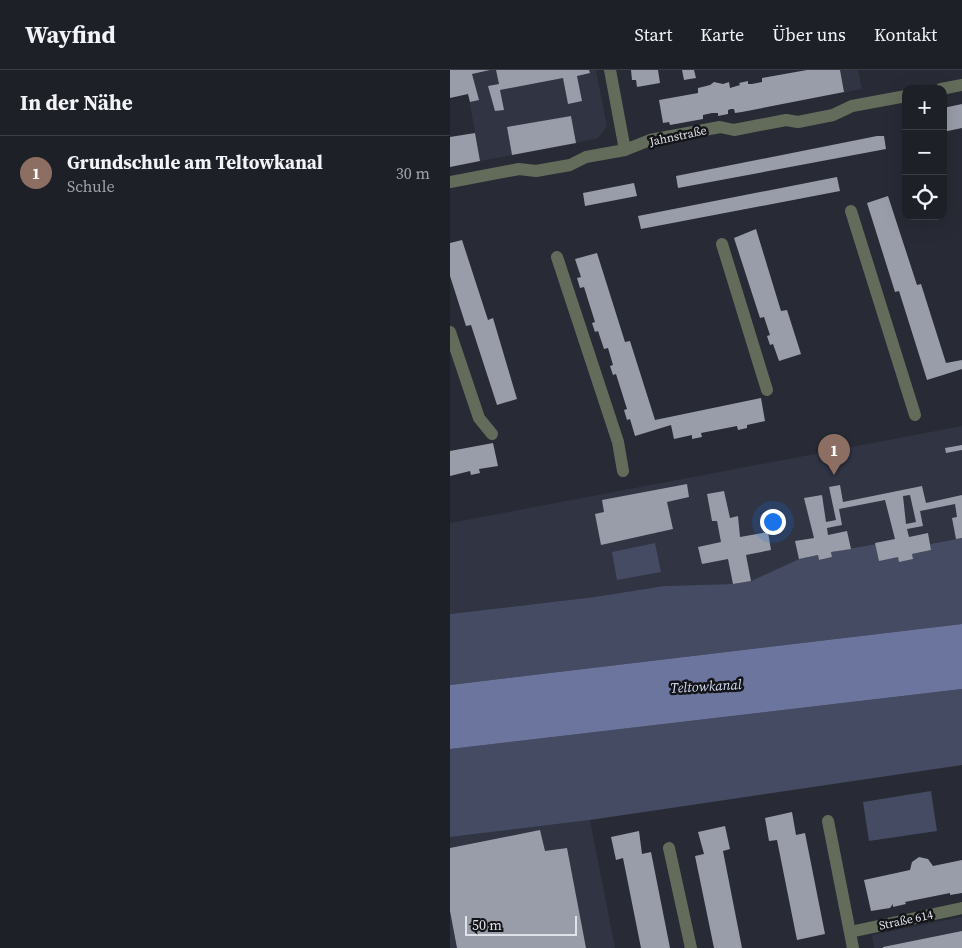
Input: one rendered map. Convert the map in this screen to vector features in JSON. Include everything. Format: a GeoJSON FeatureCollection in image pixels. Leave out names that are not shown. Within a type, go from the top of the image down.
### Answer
{"type":"FeatureCollection","features":[{"type":"Feature","properties":{"kind":"street"},"geometry":{"type":"LineString","coordinates":[[610,70],[625,150]]}},
{"type":"Feature","properties":{"kind":"street"},"geometry":{"type":"LineString","coordinates":[[947,88],[962,85]]}},
{"type":"Feature","properties":{"kind":"street","name":"Jahnstraße"},"geometry":{"type":"LineString","coordinates":[[450,182],[519,169],[536,171],[625,150],[650,140],[720,127],[734,130],[786,120],[798,122],[824,117],[852,106],[902,97]]}},
{"type":"Feature","properties":{"kind":"street"},"geometry":{"type":"LineString","coordinates":[[851,211],[915,415]]}},
{"type":"Feature","properties":{"kind":"street"},"geometry":{"type":"LineString","coordinates":[[722,244],[767,390]]}},
{"type":"Feature","properties":{"kind":"street"},"geometry":{"type":"LineString","coordinates":[[557,258],[618,442],[623,471]]}},
{"type":"Feature","properties":{"kind":"street"},"geometry":{"type":"LineString","coordinates":[[450,332],[479,418],[492,434]]}},
{"type":"Feature","properties":{"kind":"street"},"geometry":{"type":"LineString","coordinates":[[828,821],[853,948]]}},
{"type":"Feature","properties":{"kind":"street"},"geometry":{"type":"LineString","coordinates":[[670,848],[691,948]]}},
{"type":"Feature","properties":{"kind":"street","name":"Straße 614"},"geometry":{"type":"LineString","coordinates":[[850,932],[962,908]]}},
{"type":"Feature","properties":{"kind":"shaded area"},"geometry":{"type":"Polygon","coordinates":[[[464,70],[596,70],[607,126],[598,138],[576,143],[571,116],[507,127],[512,155],[480,161],[464,70]]]}},
{"type":"Feature","properties":{"kind":"shaded area"},"geometry":{"type":"Polygon","coordinates":[[[825,70],[858,70],[862,89],[830,95],[825,70]]]}},
{"type":"Feature","properties":{"kind":"shaded area"},"geometry":{"type":"Polygon","coordinates":[[[962,426],[962,538],[930,544],[931,550],[879,561],[875,544],[832,552],[832,557],[819,560],[799,559],[751,581],[733,584],[664,586],[594,597],[450,614],[450,523],[962,426]]]}},
{"type":"Feature","properties":{"kind":"shaded area"},"geometry":{"type":"Polygon","coordinates":[[[962,538],[962,624],[450,685],[450,614],[594,597],[664,586],[733,584],[751,581],[799,559],[818,555],[819,560],[832,557],[831,552],[876,544],[912,554],[931,550],[930,544],[962,538]]]}},
{"type":"Feature","properties":{"kind":"shaded area"},"geometry":{"type":"Polygon","coordinates":[[[655,543],[661,572],[617,580],[612,552],[655,543]]]}},
{"type":"Feature","properties":{"kind":"shaded area"},"geometry":{"type":"Polygon","coordinates":[[[962,689],[962,765],[590,820],[450,837],[450,749],[962,689]]]}},
{"type":"Feature","properties":{"kind":"shaded area"},"geometry":{"type":"Polygon","coordinates":[[[931,791],[937,831],[869,841],[863,802],[931,791]]]}},
{"type":"Feature","properties":{"kind":"shaded area"},"geometry":{"type":"Polygon","coordinates":[[[590,820],[615,948],[450,948],[450,837],[590,820]]]}},
{"type":"Feature","properties":{"kind":"shaded area"},"geometry":{"type":"Polygon","coordinates":[[[962,917],[962,948],[874,948],[872,935],[962,917]]]}},
{"type":"Feature","properties":{"kind":"water","name":"Teltowkanal"},"geometry":{"type":"Polygon","coordinates":[[[962,624],[962,689],[450,749],[450,685],[962,624]]]}},
{"type":"Feature","properties":{"kind":"building"},"geometry":{"type":"Polygon","coordinates":[[[450,70],[490,70],[472,74],[479,100],[470,102],[468,94],[450,98],[450,70]]]}},
{"type":"Feature","properties":{"kind":"building"},"geometry":{"type":"Polygon","coordinates":[[[496,70],[589,70],[590,73],[577,76],[582,101],[568,104],[563,78],[500,90],[504,110],[495,111],[488,86],[499,84],[496,70]]]}},
{"type":"Feature","properties":{"kind":"building"},"geometry":{"type":"Polygon","coordinates":[[[631,70],[658,70],[660,83],[637,87],[636,80],[632,80],[631,70]]]}},
{"type":"Feature","properties":{"kind":"building"},"geometry":{"type":"Polygon","coordinates":[[[682,70],[694,70],[696,78],[684,80],[682,70]]]}},
{"type":"Feature","properties":{"kind":"building"},"geometry":{"type":"Polygon","coordinates":[[[807,70],[840,70],[844,92],[742,112],[735,113],[734,109],[731,109],[728,110],[728,114],[718,116],[718,113],[712,113],[703,115],[703,119],[670,125],[669,122],[663,123],[659,100],[698,93],[698,88],[714,82],[723,84],[729,82],[730,88],[740,85],[739,83],[748,81],[748,84],[752,84],[762,82],[762,78],[807,70]]]}},
{"type":"Feature","properties":{"kind":"building"},"geometry":{"type":"Polygon","coordinates":[[[962,104],[962,128],[947,131],[947,107],[962,104]]]}},
{"type":"Feature","properties":{"kind":"building"},"geometry":{"type":"Polygon","coordinates":[[[571,116],[576,143],[512,155],[507,127],[571,116]]]}},
{"type":"Feature","properties":{"kind":"building"},"geometry":{"type":"Polygon","coordinates":[[[475,133],[480,161],[450,167],[450,137],[475,133]]]}},
{"type":"Feature","properties":{"kind":"building"},"geometry":{"type":"Polygon","coordinates":[[[884,136],[886,149],[678,188],[676,176],[884,136]]]}},
{"type":"Feature","properties":{"kind":"building"},"geometry":{"type":"Polygon","coordinates":[[[837,177],[840,191],[641,229],[638,216],[837,177]]]}},
{"type":"Feature","properties":{"kind":"building"},"geometry":{"type":"Polygon","coordinates":[[[634,183],[637,196],[585,206],[583,193],[634,183]]]}},
{"type":"Feature","properties":{"kind":"building"},"geometry":{"type":"Polygon","coordinates":[[[888,196],[917,285],[921,284],[946,363],[962,360],[962,369],[927,380],[899,291],[895,292],[867,203],[888,196]]]}},
{"type":"Feature","properties":{"kind":"building"},"geometry":{"type":"Polygon","coordinates":[[[756,229],[781,311],[787,310],[801,354],[779,361],[773,344],[770,345],[767,336],[770,335],[764,317],[760,318],[734,238],[756,229]]]}},
{"type":"Feature","properties":{"kind":"building"},"geometry":{"type":"Polygon","coordinates":[[[462,240],[488,320],[493,318],[517,399],[497,405],[471,325],[466,326],[450,276],[450,243],[462,240]]]}},
{"type":"Feature","properties":{"kind":"building"},"geometry":{"type":"Polygon","coordinates":[[[597,253],[625,342],[630,341],[655,420],[761,398],[765,421],[747,425],[747,428],[738,430],[737,426],[701,433],[702,437],[692,439],[692,435],[674,439],[671,425],[635,436],[630,419],[627,420],[624,410],[627,409],[616,374],[613,375],[610,366],[613,365],[608,348],[604,349],[598,331],[595,332],[592,323],[595,322],[584,287],[580,288],[577,278],[581,277],[575,259],[597,253]]]}},
{"type":"Feature","properties":{"kind":"building"},"geometry":{"type":"Polygon","coordinates":[[[493,443],[498,466],[479,469],[480,473],[471,475],[470,471],[450,476],[450,451],[493,443]]]}},
{"type":"Feature","properties":{"kind":"building"},"geometry":{"type":"Polygon","coordinates":[[[962,445],[962,450],[946,453],[945,448],[962,445]]]}},
{"type":"Feature","properties":{"kind":"building"},"geometry":{"type":"Polygon","coordinates":[[[687,484],[689,497],[667,502],[673,529],[601,545],[595,514],[604,512],[602,500],[687,484]]]}},
{"type":"Feature","properties":{"kind":"building"},"geometry":{"type":"Polygon","coordinates":[[[840,485],[843,502],[922,486],[926,503],[962,495],[962,538],[956,539],[952,518],[957,517],[955,504],[920,511],[923,526],[907,529],[909,537],[928,533],[931,550],[912,554],[913,559],[899,562],[898,557],[879,561],[875,543],[895,539],[885,500],[839,509],[842,525],[827,528],[828,535],[847,531],[851,549],[831,552],[832,557],[819,560],[818,555],[799,559],[795,541],[814,538],[804,498],[822,495],[826,522],[836,520],[829,487],[840,485]],[[910,495],[903,496],[906,524],[916,522],[910,495]]]}},
{"type":"Feature","properties":{"kind":"building"},"geometry":{"type":"Polygon","coordinates":[[[724,491],[730,518],[738,516],[740,537],[768,532],[771,550],[746,555],[751,581],[733,584],[728,559],[702,564],[698,547],[721,542],[717,521],[712,521],[707,494],[724,491]]]}},
{"type":"Feature","properties":{"kind":"building"},"geometry":{"type":"Polygon","coordinates":[[[792,812],[796,835],[805,833],[825,934],[797,940],[777,840],[769,841],[765,818],[792,812]]]}},
{"type":"Feature","properties":{"kind":"building"},"geometry":{"type":"Polygon","coordinates":[[[725,826],[730,849],[723,851],[742,948],[714,948],[695,856],[704,854],[698,832],[725,826]]]}},
{"type":"Feature","properties":{"kind":"building"},"geometry":{"type":"Polygon","coordinates":[[[540,830],[545,851],[567,848],[586,948],[457,948],[450,911],[450,848],[540,830]]]}},
{"type":"Feature","properties":{"kind":"building"},"geometry":{"type":"Polygon","coordinates":[[[639,831],[642,854],[651,852],[670,948],[641,948],[623,858],[616,860],[611,837],[639,831]]]}},
{"type":"Feature","properties":{"kind":"building"},"geometry":{"type":"Polygon","coordinates":[[[919,857],[928,859],[933,866],[962,860],[962,893],[950,895],[950,893],[905,902],[906,904],[893,907],[893,904],[890,908],[871,911],[864,880],[910,870],[912,862],[919,857]]]}},
{"type":"Feature","properties":{"kind":"building"},"geometry":{"type":"Polygon","coordinates":[[[962,931],[962,948],[883,948],[883,947],[962,931]]]}},
{"type":"Feature","properties":{"kind":"place","name":"Grundschule am Teltowkanal"},"geometry":{"type":"Point","coordinates":[834,475]}}]}
